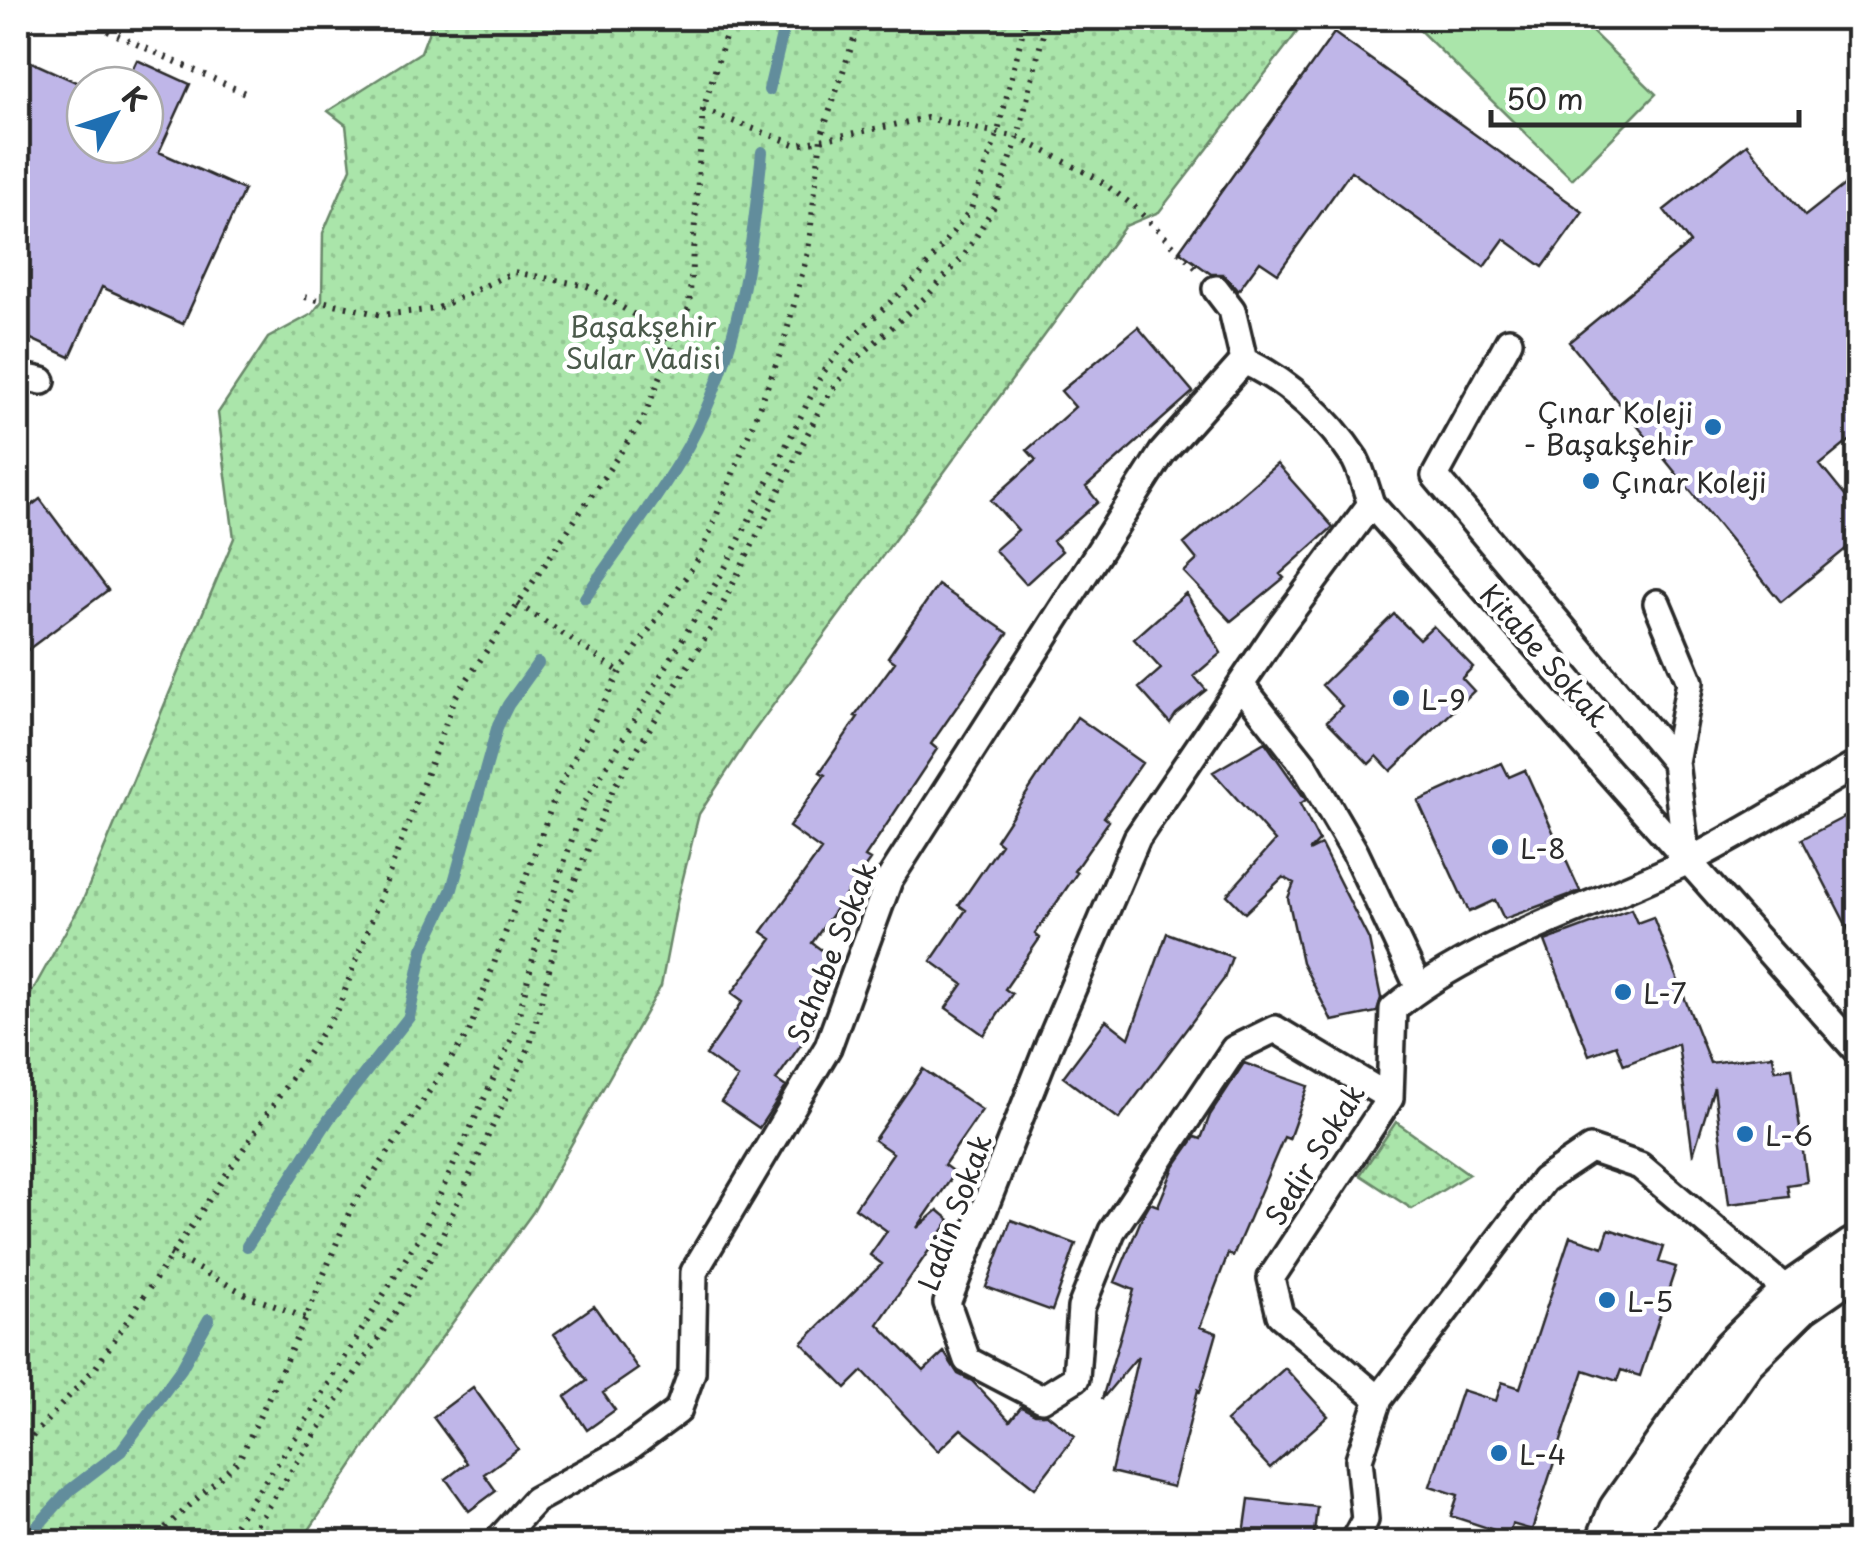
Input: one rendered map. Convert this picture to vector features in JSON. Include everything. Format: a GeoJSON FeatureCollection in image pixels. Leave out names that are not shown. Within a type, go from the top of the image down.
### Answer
{"type":"FeatureCollection","features":[{"type":"Feature","properties":{"kind":"street"},"geometry":{"type":"LineString","coordinates":[[1615,1542],[1626,1514],[1738,1355],[1796,1298],[1858,1255]]}},
{"type":"Feature","properties":{"kind":"lane"},"geometry":{"type":"LineString","coordinates":[[1216,289],[1232,310],[1244,361]]}},
{"type":"Feature","properties":{"kind":"lane"},"geometry":{"type":"LineString","coordinates":[[1508,341],[1435,476],[1675,762]]}},
{"type":"Feature","properties":{"kind":"lane","name":"Kitabe Sokak"},"geometry":{"type":"LineString","coordinates":[[1244,361],[1275,374],[1309,405],[1356,460],[1371,504],[1858,1052]]}},
{"type":"Feature","properties":{"kind":"lane","name":"Sahabe Sokak"},"geometry":{"type":"LineString","coordinates":[[497,1542],[535,1500],[624,1450],[678,1410],[692,1372],[694,1272],[828,1047],[889,880],[1162,453],[1244,361]]}},
{"type":"Feature","properties":{"kind":"lane","name":"Ladin Sokak"},"geometry":{"type":"LineString","coordinates":[[1371,504],[1280,625],[1137,838],[1049,1044],[948,1303],[967,1360],[1042,1399],[1076,1378],[1081,1308],[1112,1231],[1234,1049],[1275,1029],[1390,1098]]}},
{"type":"Feature","properties":{"kind":"lane"},"geometry":{"type":"LineString","coordinates":[[1657,603],[1690,682],[1675,762],[1687,862]]}},
{"type":"Feature","properties":{"kind":"lane"},"geometry":{"type":"LineString","coordinates":[[1241,684],[1304,764],[1355,852],[1419,988]]}},
{"type":"Feature","properties":{"kind":"lane","name":"Sedir Sokak"},"geometry":{"type":"LineString","coordinates":[[1379,1399],[1280,1315],[1271,1278],[1390,1098],[1393,1010],[1419,988],[1530,930],[1687,862],[1858,764]]}},
{"type":"Feature","properties":{"kind":"lane"},"geometry":{"type":"LineString","coordinates":[[1354,1542],[1365,1520],[1359,1460],[1379,1399],[1544,1180],[1590,1150],[1640,1166],[1796,1298]]}},
{"type":"Feature","properties":{"kind":"path"},"geometry":{"type":"LineString","coordinates":[[79,18],[245,93]]}},
{"type":"Feature","properties":{"kind":"path"},"geometry":{"type":"LineString","coordinates":[[18,1452],[96,1368],[338,1009],[456,696],[643,418],[689,307],[703,110],[731,18]]}},
{"type":"Feature","properties":{"kind":"path"},"geometry":{"type":"LineString","coordinates":[[150,1542],[238,1460],[306,1318],[351,1208],[469,1032],[558,790],[620,672],[701,555],[782,350],[808,252],[822,138],[861,18]]}},
{"type":"Feature","properties":{"kind":"path"},"geometry":{"type":"LineString","coordinates":[[223,1542],[299,1432],[424,1229],[514,1034],[537,943],[584,804],[725,568],[822,374],[847,342],[942,251],[971,209],[998,132],[1026,18]]}},
{"type":"Feature","properties":{"kind":"path"},"geometry":{"type":"LineString","coordinates":[[244,1542],[434,1253],[530,1045],[566,902],[614,788],[711,628],[823,403],[853,362],[930,294],[964,256],[995,205],[1018,138],[1047,18]]}},
{"type":"Feature","properties":{"kind":"path"},"geometry":{"type":"LineString","coordinates":[[703,110],[797,145],[928,118],[1018,138],[1096,178],[1134,206],[1216,289]]}},
{"type":"Feature","properties":{"kind":"path"},"geometry":{"type":"LineString","coordinates":[[305,297],[380,315],[436,309],[514,272],[588,286],[636,316],[673,346]]}},
{"type":"Feature","properties":{"kind":"path"},"geometry":{"type":"LineString","coordinates":[[518,604],[620,672]]}},
{"type":"Feature","properties":{"kind":"path"},"geometry":{"type":"LineString","coordinates":[[170,1254],[249,1296],[306,1318]]}},
{"type":"Feature","properties":{"kind":"green space","name":"Başakşehir Sular Vadisi"},"geometry":{"type":"Polygon","coordinates":[[[434,18],[1308,18],[1159,212],[1125,226],[751,735],[699,814],[661,986],[533,1212],[397,1399],[301,1542],[18,1542],[18,1017],[83,900],[234,538],[218,413],[268,338],[312,314],[322,301],[323,233],[351,168],[346,125],[328,111],[421,52],[434,18]]]}},
{"type":"Feature","properties":{"kind":"green space"},"geometry":{"type":"Polygon","coordinates":[[[1407,18],[1578,18],[1656,94],[1572,179],[1407,18]]]}},
{"type":"Feature","properties":{"kind":"green space"},"geometry":{"type":"Polygon","coordinates":[[[1396,1122],[1469,1174],[1412,1209],[1360,1175],[1396,1122]]]}},
{"type":"Feature","properties":{"kind":"building"},"geometry":{"type":"Polygon","coordinates":[[[1334,33],[1583,212],[1543,267],[1504,239],[1484,267],[1351,171],[1278,273],[1260,261],[1238,291],[1223,274],[1211,274],[1179,251],[1334,33]]]}},
{"type":"Feature","properties":{"kind":"building"},"geometry":{"type":"Polygon","coordinates":[[[18,56],[65,77],[65,165],[165,165],[165,155],[244,190],[183,324],[102,287],[70,357],[18,333],[18,56]]]}},
{"type":"Feature","properties":{"kind":"building"},"geometry":{"type":"Polygon","coordinates":[[[165,73],[190,84],[165,139],[165,73]]]}},
{"type":"Feature","properties":{"kind":"building"},"geometry":{"type":"Polygon","coordinates":[[[1747,144],[1805,216],[1858,174],[1858,434],[1820,465],[1858,512],[1858,539],[1781,602],[1569,342],[1690,243],[1664,210],[1747,144]]]}},
{"type":"Feature","properties":{"kind":"building"},"geometry":{"type":"Polygon","coordinates":[[[1138,327],[1193,392],[1086,487],[1098,502],[1053,541],[1062,551],[1026,584],[995,550],[1018,530],[991,500],[1036,460],[1027,450],[1075,407],[1061,391],[1138,327]]]}},
{"type":"Feature","properties":{"kind":"building"},"geometry":{"type":"Polygon","coordinates":[[[1277,464],[1333,527],[1280,574],[1284,578],[1231,621],[1184,572],[1197,560],[1184,544],[1277,464]]]}},
{"type":"Feature","properties":{"kind":"building"},"geometry":{"type":"Polygon","coordinates":[[[40,499],[108,590],[18,657],[18,516],[40,499]]]}},
{"type":"Feature","properties":{"kind":"building"},"geometry":{"type":"Polygon","coordinates":[[[938,585],[1008,633],[931,744],[937,749],[865,857],[870,860],[812,943],[838,962],[799,1016],[814,1026],[776,1080],[786,1087],[759,1128],[721,1102],[738,1078],[706,1055],[743,1001],[732,993],[772,939],[762,932],[821,850],[789,827],[825,775],[820,772],[858,717],[855,716],[895,662],[888,657],[938,585]]]}},
{"type":"Feature","properties":{"kind":"building"},"geometry":{"type":"Polygon","coordinates":[[[1186,593],[1221,653],[1194,676],[1206,690],[1170,723],[1139,688],[1161,669],[1134,639],[1186,593]]]}},
{"type":"Feature","properties":{"kind":"building","name":"L-9"},"geometry":{"type":"Polygon","coordinates":[[[1394,614],[1419,639],[1433,626],[1473,667],[1462,678],[1474,691],[1391,771],[1377,756],[1369,764],[1327,721],[1342,706],[1322,685],[1394,614]]]}},
{"type":"Feature","properties":{"kind":"building"},"geometry":{"type":"Polygon","coordinates":[[[1077,717],[1142,763],[1104,817],[1109,821],[1035,934],[1040,938],[1005,989],[1012,994],[984,1035],[946,1008],[963,984],[931,961],[966,910],[959,905],[1001,844],[996,840],[1077,717]]]}},
{"type":"Feature","properties":{"kind":"building"},"geometry":{"type":"Polygon","coordinates":[[[1265,742],[1306,800],[1300,804],[1319,841],[1309,851],[1321,845],[1369,940],[1381,998],[1377,1012],[1332,1021],[1302,962],[1288,898],[1294,883],[1283,877],[1245,913],[1227,895],[1275,841],[1213,772],[1265,742]]]}},
{"type":"Feature","properties":{"kind":"building","name":"L-8"},"geometry":{"type":"Polygon","coordinates":[[[1502,763],[1509,777],[1525,770],[1580,891],[1504,919],[1495,900],[1469,912],[1418,801],[1502,763]]]}},
{"type":"Feature","properties":{"kind":"building"},"geometry":{"type":"Polygon","coordinates":[[[1858,810],[1858,948],[1802,839],[1858,810]]]}},
{"type":"Feature","properties":{"kind":"building"},"geometry":{"type":"Polygon","coordinates":[[[1631,909],[1637,923],[1653,917],[1710,1063],[1773,1055],[1775,1070],[1792,1068],[1807,1182],[1787,1185],[1789,1197],[1729,1204],[1714,1087],[1693,1155],[1678,1044],[1624,1065],[1616,1045],[1589,1055],[1545,941],[1631,909]]]}},
{"type":"Feature","properties":{"kind":"building"},"geometry":{"type":"Polygon","coordinates":[[[1167,933],[1232,957],[1224,979],[1119,1119],[1063,1077],[1106,1020],[1129,1038],[1167,933]]]}},
{"type":"Feature","properties":{"kind":"building"},"geometry":{"type":"Polygon","coordinates":[[[1244,1063],[1308,1086],[1289,1139],[1284,1137],[1233,1256],[1228,1254],[1200,1327],[1217,1333],[1173,1487],[1111,1472],[1138,1356],[1102,1399],[1134,1290],[1115,1282],[1150,1203],[1158,1206],[1174,1167],[1195,1137],[1201,1139],[1210,1115],[1244,1063]]]}},
{"type":"Feature","properties":{"kind":"building"},"geometry":{"type":"Polygon","coordinates":[[[923,1069],[982,1110],[944,1165],[955,1173],[917,1228],[938,1210],[950,1220],[878,1324],[924,1371],[944,1352],[958,1374],[972,1381],[1010,1421],[1021,1407],[1035,1414],[1047,1414],[1075,1436],[1035,1488],[961,1429],[938,1451],[863,1371],[846,1388],[802,1343],[882,1264],[870,1255],[887,1231],[855,1208],[893,1153],[874,1140],[923,1069]]]}},
{"type":"Feature","properties":{"kind":"building"},"geometry":{"type":"Polygon","coordinates":[[[1011,1220],[1076,1244],[1052,1311],[986,1287],[1011,1220]]]}},
{"type":"Feature","properties":{"kind":"building"},"geometry":{"type":"Polygon","coordinates":[[[1609,1229],[1664,1247],[1659,1262],[1676,1267],[1640,1376],[1621,1370],[1617,1381],[1584,1370],[1532,1530],[1512,1524],[1509,1535],[1451,1516],[1458,1495],[1430,1486],[1462,1390],[1496,1401],[1502,1382],[1520,1388],[1570,1236],[1603,1247],[1609,1229]]]}},
{"type":"Feature","properties":{"kind":"building"},"geometry":{"type":"Polygon","coordinates":[[[594,1306],[638,1369],[603,1393],[615,1410],[587,1430],[565,1397],[587,1381],[554,1334],[594,1306]]]}},
{"type":"Feature","properties":{"kind":"building"},"geometry":{"type":"Polygon","coordinates":[[[1285,1368],[1328,1416],[1270,1468],[1226,1421],[1285,1368]]]}},
{"type":"Feature","properties":{"kind":"building"},"geometry":{"type":"Polygon","coordinates":[[[473,1387],[518,1449],[484,1474],[496,1491],[469,1511],[446,1479],[467,1463],[433,1417],[473,1387]]]}},
{"type":"Feature","properties":{"kind":"building"},"geometry":{"type":"Polygon","coordinates":[[[1249,1499],[1317,1507],[1313,1542],[1243,1542],[1249,1499]]]}},
{"type":"Feature","properties":{"kind":"waterway"},"geometry":{"type":"LineString","coordinates":[[769,90],[786,18]]}},
{"type":"Feature","properties":{"kind":"waterway"},"geometry":{"type":"LineString","coordinates":[[585,598],[676,466],[720,375],[747,266],[762,152]]}},
{"type":"Feature","properties":{"kind":"waterway"},"geometry":{"type":"LineString","coordinates":[[247,1246],[329,1119],[409,1017],[423,949],[452,889],[498,725],[538,663]]}},
{"type":"Feature","properties":{"kind":"waterway"},"geometry":{"type":"LineString","coordinates":[[23,1542],[70,1490],[121,1451],[181,1369],[209,1319]]}},
{"type":"Feature","properties":{"kind":"place","name":"Çınar Koleji - Başakşehir"},"geometry":{"type":"Point","coordinates":[1713,427]}},
{"type":"Feature","properties":{"kind":"place","name":"Çınar Koleji"},"geometry":{"type":"Point","coordinates":[1591,481]}},
{"type":"Feature","properties":{"kind":"place","name":"L-9"},"geometry":{"type":"Point","coordinates":[1401,698]}},
{"type":"Feature","properties":{"kind":"place","name":"L-8"},"geometry":{"type":"Point","coordinates":[1500,847]}},
{"type":"Feature","properties":{"kind":"place","name":"L-7"},"geometry":{"type":"Point","coordinates":[1623,992]}},
{"type":"Feature","properties":{"kind":"place","name":"L-6"},"geometry":{"type":"Point","coordinates":[1745,1134]}},
{"type":"Feature","properties":{"kind":"place","name":"L-5"},"geometry":{"type":"Point","coordinates":[1607,1300]}},
{"type":"Feature","properties":{"kind":"place","name":"L-4"},"geometry":{"type":"Point","coordinates":[1499,1453]}}]}
